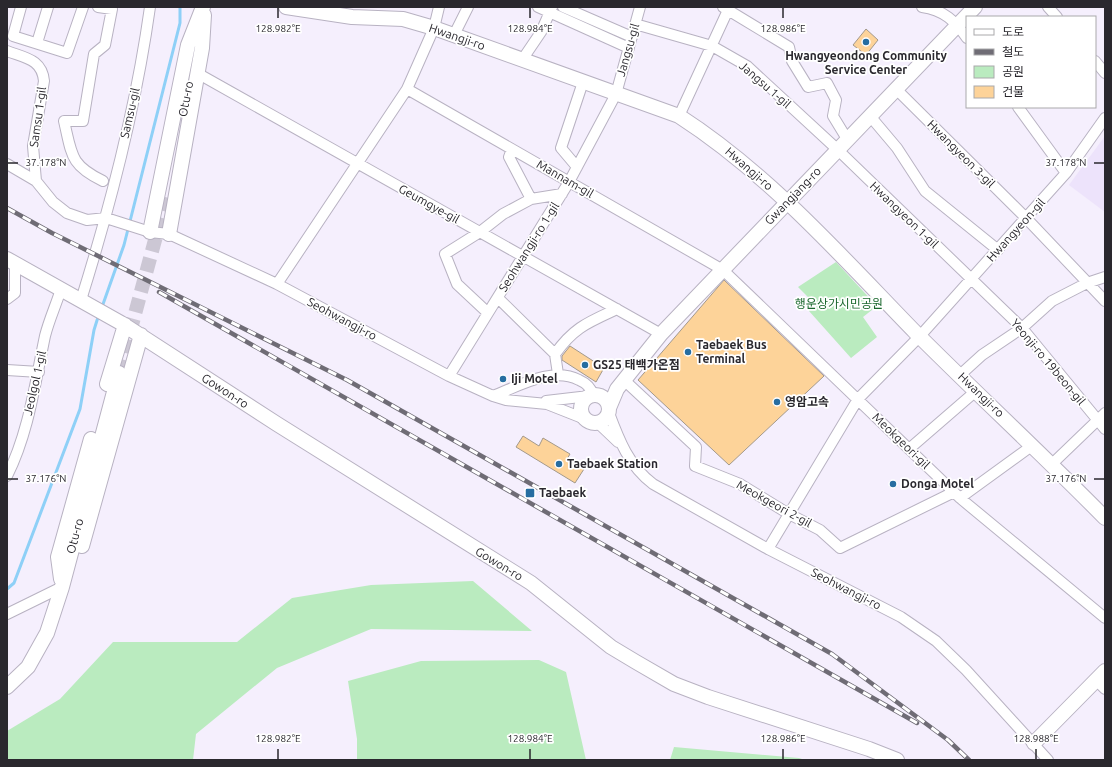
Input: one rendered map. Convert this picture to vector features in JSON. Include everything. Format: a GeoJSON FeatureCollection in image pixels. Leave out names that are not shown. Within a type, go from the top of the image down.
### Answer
{"type":"FeatureCollection","features":[{"type":"Feature","properties":{"kind":"street"},"geometry":{"type":"LineString","coordinates":[[21,7],[10,35],[67,53],[83,7]]}},
{"type":"Feature","properties":{"kind":"street"},"geometry":{"type":"LineString","coordinates":[[37,43],[48,7]]}},
{"type":"Feature","properties":{"kind":"street"},"geometry":{"type":"LineString","coordinates":[[98,7],[112,9],[105,45],[94,54],[83,121],[64,121],[73,159],[87,173],[103,181]]}},
{"type":"Feature","properties":{"kind":"street","name":"Samsu-gil"},"geometry":{"type":"LineString","coordinates":[[81,300],[106,218],[142,61],[150,7]]}},
{"type":"Feature","properties":{"kind":"street"},"geometry":{"type":"LineString","coordinates":[[169,234],[202,48],[204,7]]}},
{"type":"Feature","properties":{"kind":"street"},"geometry":{"type":"LineString","coordinates":[[150,232],[188,45],[204,7]]}},
{"type":"Feature","properties":{"kind":"street","name":"Otu-ro"},"geometry":{"type":"LineString","coordinates":[[168,192],[204,7]]}},
{"type":"Feature","properties":{"kind":"street","name":"Hwangji-ro"},"geometry":{"type":"LineString","coordinates":[[286,7],[352,17],[403,19],[454,35],[679,116],[713,138],[787,202],[920,336],[1033,445],[1105,518]]}},
{"type":"Feature","properties":{"kind":"street"},"geometry":{"type":"LineString","coordinates":[[277,284],[407,89],[434,28],[439,7]]}},
{"type":"Feature","properties":{"kind":"street"},"geometry":{"type":"LineString","coordinates":[[454,35],[468,7]]}},
{"type":"Feature","properties":{"kind":"street"},"geometry":{"type":"LineString","coordinates":[[538,7],[552,10],[629,48]]}},
{"type":"Feature","properties":{"kind":"street"},"geometry":{"type":"LineString","coordinates":[[563,7],[632,37]]}},
{"type":"Feature","properties":{"kind":"street","name":"Jangsu-gil"},"geometry":{"type":"LineString","coordinates":[[616,94],[640,7]]}},
{"type":"Feature","properties":{"kind":"street"},"geometry":{"type":"LineString","coordinates":[[922,7],[946,14],[958,25],[966,37]]}},
{"type":"Feature","properties":{"kind":"street","name":"Gwangjang-ro"},"geometry":{"type":"LineString","coordinates":[[966,16],[975,7]]}},
{"type":"Feature","properties":{"kind":"street"},"geometry":{"type":"LineString","coordinates":[[1048,7],[1056,16]]}},
{"type":"Feature","properties":{"kind":"street"},"geometry":{"type":"LineString","coordinates":[[679,116],[712,46],[725,9],[790,47],[792,61],[808,88],[827,83],[836,100],[833,116],[848,139]]}},
{"type":"Feature","properties":{"kind":"street"},"geometry":{"type":"LineString","coordinates":[[522,60],[541,32],[552,10]]}},
{"type":"Feature","properties":{"kind":"street","name":"Gwangjang-ro"},"geometry":{"type":"LineString","coordinates":[[609,411],[621,384],[661,334],[966,17]]}},
{"type":"Feature","properties":{"kind":"street","name":"Jangsu 1-gil"},"geometry":{"type":"LineString","coordinates":[[635,24],[712,46],[746,66],[838,150]]}},
{"type":"Feature","properties":{"kind":"street","name":"Samsu 1-gil"},"geometry":{"type":"LineString","coordinates":[[7,51],[37,63],[43,71],[44,81],[33,146],[36,181]]}},
{"type":"Feature","properties":{"kind":"street"},"geometry":{"type":"LineString","coordinates":[[1096,62],[1105,73]]}},
{"type":"Feature","properties":{"kind":"street","name":"Geumgye-gil"},"geometry":{"type":"LineString","coordinates":[[197,73],[661,334]]}},
{"type":"Feature","properties":{"kind":"street"},"geometry":{"type":"LineString","coordinates":[[577,167],[561,148],[583,82]]}},
{"type":"Feature","properties":{"kind":"street","name":"Mannam-gil"},"geometry":{"type":"LineString","coordinates":[[407,89],[723,270]]}},
{"type":"Feature","properties":{"kind":"street","name":"Hwangyeon 3-gil"},"geometry":{"type":"LineString","coordinates":[[896,89],[1026,218],[1105,301]]}},
{"type":"Feature","properties":{"kind":"street","name":"Seohwangji-ro 1-gil"},"geometry":{"type":"LineString","coordinates":[[449,376],[570,182],[616,94]]}},
{"type":"Feature","properties":{"kind":"street"},"geometry":{"type":"LineString","coordinates":[[1019,108],[1066,173]]}},
{"type":"Feature","properties":{"kind":"street"},"geometry":{"type":"LineString","coordinates":[[870,116],[897,148],[926,191],[998,250]]}},
{"type":"Feature","properties":{"kind":"street","name":"Hwangyeon-gil"},"geometry":{"type":"LineString","coordinates":[[768,549],[858,399],[920,336],[1066,173],[1105,118]]}},
{"type":"Feature","properties":{"kind":"street"},"geometry":{"type":"LineString","coordinates":[[512,149],[509,157],[531,198]]}},
{"type":"Feature","properties":{"kind":"street","name":"Hwangyeon 1-gil"},"geometry":{"type":"LineString","coordinates":[[838,150],[971,280]]}},
{"type":"Feature","properties":{"kind":"street"},"geometry":{"type":"LineString","coordinates":[[7,164],[36,181],[53,202],[67,213],[87,220],[106,218]]}},
{"type":"Feature","properties":{"kind":"street"},"geometry":{"type":"LineString","coordinates":[[488,314],[457,284],[445,254],[480,232],[503,214],[531,198],[562,194]]}},
{"type":"Feature","properties":{"kind":"street","name":"Seohwangji-ro"},"geometry":{"type":"LineString","coordinates":[[106,218],[150,232],[169,234],[277,284],[449,376],[493,396],[506,400],[534,402]]}},
{"type":"Feature","properties":{"kind":"street"},"geometry":{"type":"LineString","coordinates":[[11,261],[81,300]]}},
{"type":"Feature","properties":{"kind":"street"},"geometry":{"type":"LineString","coordinates":[[7,299],[15,293],[11,261]]}},
{"type":"Feature","properties":{"kind":"street","name":"Meokgeori-gil"},"geometry":{"type":"LineString","coordinates":[[723,270],[957,495],[1105,618]]}},
{"type":"Feature","properties":{"kind":"street"},"geometry":{"type":"LineString","coordinates":[[960,375],[982,356],[1022,328],[1052,302],[1087,283],[1105,277]]}},
{"type":"Feature","properties":{"kind":"street","name":"Yeonji-ro 19beon-gil"},"geometry":{"type":"LineString","coordinates":[[971,280],[1022,328],[1101,417],[1105,429]]}},
{"type":"Feature","properties":{"kind":"street","name":"Jeolgol 1-gil"},"geometry":{"type":"LineString","coordinates":[[7,476],[18,454],[39,372],[46,335],[62,289]]}},
{"type":"Feature","properties":{"kind":"street"},"geometry":{"type":"LineString","coordinates":[[498,298],[556,354]]}},
{"type":"Feature","properties":{"kind":"street","name":"Gowon-ro"},"geometry":{"type":"LineString","coordinates":[[81,300],[141,335],[277,424],[531,583],[611,647],[674,684],[708,697],[869,749],[896,760]]}},
{"type":"Feature","properties":{"kind":"street"},"geometry":{"type":"LineString","coordinates":[[558,374],[556,354],[566,339],[580,327],[617,309]]}},
{"type":"Feature","properties":{"kind":"street"},"geometry":{"type":"LineString","coordinates":[[62,587],[58,557],[123,324]]}},
{"type":"Feature","properties":{"kind":"street"},"geometry":{"type":"LineString","coordinates":[[7,614],[62,587],[79,560],[141,335]]}},
{"type":"Feature","properties":{"kind":"street"},"geometry":{"type":"LineString","coordinates":[[7,370],[39,372]]}},
{"type":"Feature","properties":{"kind":"street","name":"Otu-ro"},"geometry":{"type":"LineString","coordinates":[[7,687],[28,667],[47,633],[62,587],[119,373]]}},
{"type":"Feature","properties":{"kind":"street"},"geometry":{"type":"LineString","coordinates":[[493,396],[543,377],[558,374],[571,376],[587,384],[593,395]]}},
{"type":"Feature","properties":{"kind":"street"},"geometry":{"type":"LineString","coordinates":[[621,384],[585,398],[581,406],[582,415],[592,421],[623,448]]}},
{"type":"Feature","properties":{"kind":"street","name":"Meokgeori 2-gil"},"geometry":{"type":"LineString","coordinates":[[621,384],[696,447],[695,466],[740,484],[789,514],[820,530],[840,548],[957,495]]}},
{"type":"Feature","properties":{"kind":"street"},"geometry":{"type":"LineString","coordinates":[[909,448],[976,390]]}},
{"type":"Feature","properties":{"kind":"street"},"geometry":{"type":"LineString","coordinates":[[534,402],[593,395],[605,399],[623,448]]}},
{"type":"Feature","properties":{"kind":"street"},"geometry":{"type":"LineString","coordinates":[[534,402],[557,407],[592,421],[606,417],[609,411]]}},
{"type":"Feature","properties":{"kind":"street"},"geometry":{"type":"LineString","coordinates":[[1052,464],[1101,417]]}},
{"type":"Feature","properties":{"kind":"street"},"geometry":{"type":"LineString","coordinates":[[957,495],[1033,445]]}},
{"type":"Feature","properties":{"kind":"street","name":"Seohwangji-ro"},"geometry":{"type":"LineString","coordinates":[[623,448],[642,475],[653,484],[768,549],[901,617],[936,641],[1034,743],[1048,760]]}},
{"type":"Feature","properties":{"kind":"street"},"geometry":{"type":"LineString","coordinates":[[1034,743],[1102,680]]}},
{"type":"Feature","properties":{"kind":"shaded area"},"geometry":{"type":"Polygon","coordinates":[[[1105,136],[1105,212],[1069,185],[1105,136]]]}},
{"type":"Feature","properties":{"kind":"green space","name":"행운상가시민공원"},"geometry":{"type":"Polygon","coordinates":[[[836,262],[877,306],[863,317],[877,337],[851,358],[809,311],[809,298],[798,287],[836,262]]]}},
{"type":"Feature","properties":{"kind":"green space"},"geometry":{"type":"Polygon","coordinates":[[[473,581],[532,631],[371,629],[277,668],[196,734],[193,760],[7,760],[7,731],[60,699],[113,642],[237,642],[292,598],[371,585],[473,581]]]}},
{"type":"Feature","properties":{"kind":"green space"},"geometry":{"type":"Polygon","coordinates":[[[539,660],[566,672],[586,760],[357,760],[357,739],[348,681],[421,661],[539,660]]]}},
{"type":"Feature","properties":{"kind":"green space"},"geometry":{"type":"Polygon","coordinates":[[[674,747],[799,758],[805,760],[670,760],[674,747]]]}},
{"type":"Feature","properties":{"kind":"building","name":"Hwangyeondong Community Service Center"},"geometry":{"type":"Polygon","coordinates":[[[866,29],[878,40],[866,55],[853,45],[866,29]]]}},
{"type":"Feature","properties":{"kind":"building","name":"Taebaek Bus Terminal"},"geometry":{"type":"Polygon","coordinates":[[[724,280],[824,376],[729,465],[638,380],[724,280]]]}},
{"type":"Feature","properties":{"kind":"building"},"geometry":{"type":"Polygon","coordinates":[[[570,346],[604,368],[596,382],[562,360],[562,356],[570,346]]]}},
{"type":"Feature","properties":{"kind":"building","name":"Taebaek Station"},"geometry":{"type":"Polygon","coordinates":[[[523,436],[539,446],[543,438],[570,454],[567,459],[584,469],[575,483],[516,447],[523,436]]]}},
{"type":"Feature","properties":{"kind":"waterway"},"geometry":{"type":"LineString","coordinates":[[102,307],[124,245],[180,23],[180,7]]}},
{"type":"Feature","properties":{"kind":"waterway"},"geometry":{"type":"LineString","coordinates":[[7,589],[14,583],[80,409],[94,330],[99,314]]}},
{"type":"Feature","properties":{"kind":"tunnel"},"geometry":{"type":"LineString","coordinates":[[119,373],[168,192]]}},
{"type":"Feature","properties":{"kind":"railway"},"geometry":{"type":"LineString","coordinates":[[7,208],[52,233],[347,380],[832,654],[948,740],[969,760]]}},
{"type":"Feature","properties":{"kind":"railway"},"geometry":{"type":"LineString","coordinates":[[159,292],[917,723]]}},
{"type":"Feature","properties":{"kind":"place","name":"Hwangyeondong Community Service Center"},"geometry":{"type":"Point","coordinates":[866,42]}},
{"type":"Feature","properties":{"kind":"place","name":"Taebaek Bus Terminal"},"geometry":{"type":"Point","coordinates":[688,352]}},
{"type":"Feature","properties":{"kind":"place","name":"GS25 태백가온점"},"geometry":{"type":"Point","coordinates":[585,365]}},
{"type":"Feature","properties":{"kind":"place","name":"Iji Motel"},"geometry":{"type":"Point","coordinates":[503,379]}},
{"type":"Feature","properties":{"kind":"place","name":"영암고속"},"geometry":{"type":"Point","coordinates":[777,402]}},
{"type":"Feature","properties":{"kind":"place","name":"Taebaek Station"},"geometry":{"type":"Point","coordinates":[559,464]}},
{"type":"Feature","properties":{"kind":"place","name":"Donga Motel"},"geometry":{"type":"Point","coordinates":[893,484]}},
{"type":"Feature","properties":{"kind":"place","name":"Taebaek"},"geometry":{"type":"Point","coordinates":[530,493]}}]}
